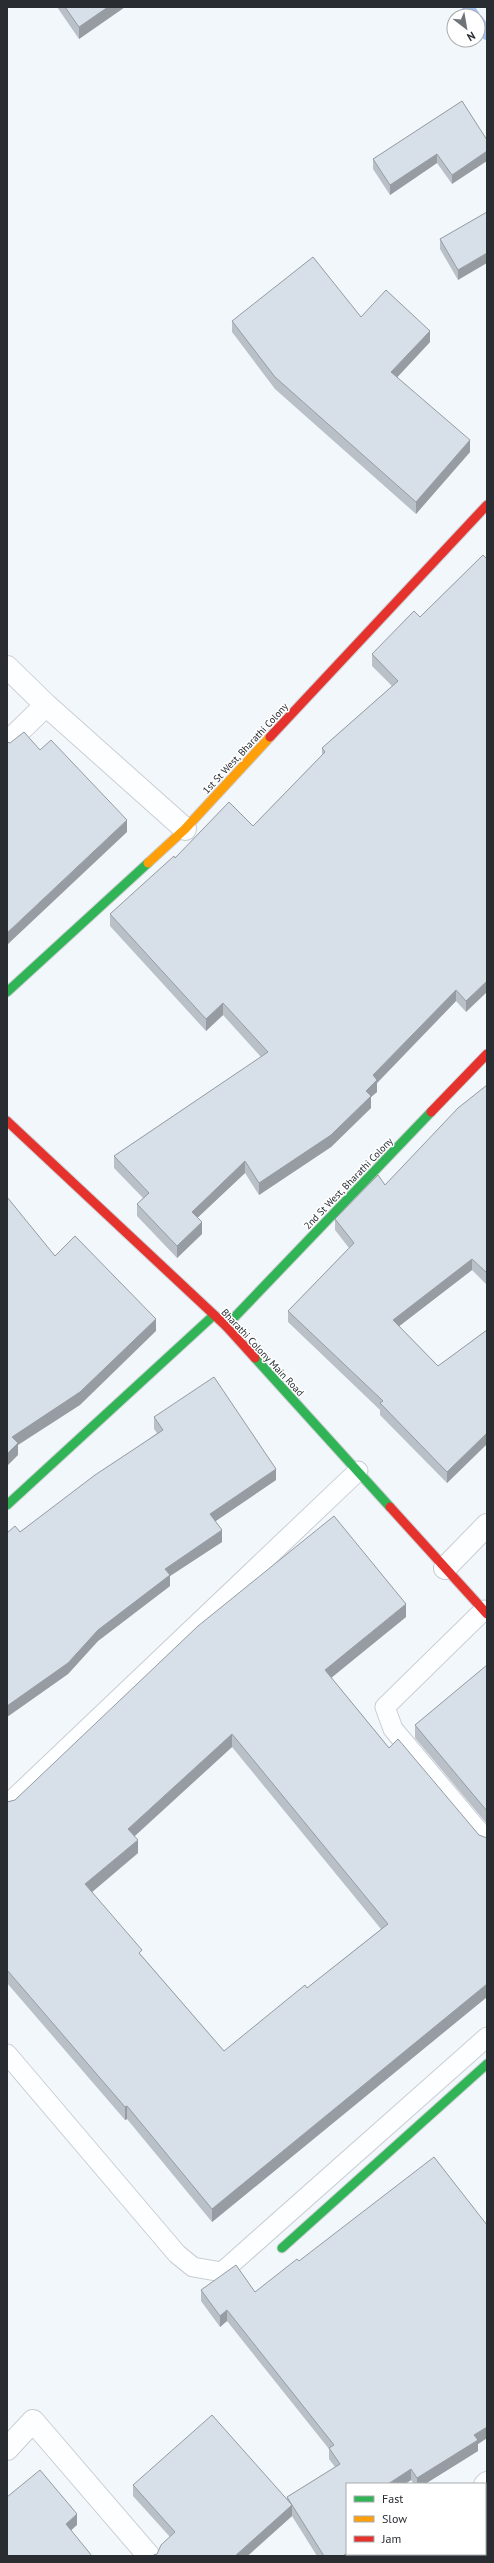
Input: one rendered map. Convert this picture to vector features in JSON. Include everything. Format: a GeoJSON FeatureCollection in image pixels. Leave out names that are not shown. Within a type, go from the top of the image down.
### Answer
{"type":"FeatureCollection","features":[{"type":"Feature","properties":{"kind":"street","name":"1st St West, Bharathi Colony"},"geometry":{"type":"LineString","coordinates":[[7,992],[185,829],[487,505]]}},
{"type":"Feature","properties":{"kind":"street"},"geometry":{"type":"LineString","coordinates":[[7,667],[46,705],[185,829]]}},
{"type":"Feature","properties":{"kind":"street"},"geometry":{"type":"LineString","coordinates":[[7,743],[46,705]]}},
{"type":"Feature","properties":{"kind":"street","name":"2nd St West, Bharathi Colony"},"geometry":{"type":"LineString","coordinates":[[226,1326],[487,1054]]}},
{"type":"Feature","properties":{"kind":"street","name":"Bharathi Colony Main Road"},"geometry":{"type":"LineString","coordinates":[[7,1121],[226,1326],[485,1612]]}},
{"type":"Feature","properties":{"kind":"street"},"geometry":{"type":"LineString","coordinates":[[7,1505],[214,1315]]}},
{"type":"Feature","properties":{"kind":"street"},"geometry":{"type":"LineString","coordinates":[[445,1568],[487,1525]]}},
{"type":"Feature","properties":{"kind":"street"},"geometry":{"type":"LineString","coordinates":[[282,2248],[487,2064]]}},
{"type":"Feature","properties":{"kind":"street"},"geometry":{"type":"LineString","coordinates":[[7,2449],[33,2421],[149,2556]]}},
{"type":"Feature","properties":{"kind":"lane"},"geometry":{"type":"LineString","coordinates":[[7,1805],[358,1471]]}},
{"type":"Feature","properties":{"kind":"lane"},"geometry":{"type":"LineString","coordinates":[[485,1612],[385,1707],[393,1729],[487,1841]]}},
{"type":"Feature","properties":{"kind":"lane"},"geometry":{"type":"LineString","coordinates":[[7,2054],[177,2254],[193,2267],[222,2272],[487,2037]]}},
{"type":"Feature","properties":{"kind":"building"},"geometry":{"type":"Polygon","coordinates":[[[65,7],[108,7],[79,27],[65,7]]]}},
{"type":"Feature","properties":{"kind":"building"},"geometry":{"type":"Polygon","coordinates":[[[462,101],[487,140],[487,151],[452,175],[437,154],[390,185],[373,159],[462,101]]]}},
{"type":"Feature","properties":{"kind":"building"},"geometry":{"type":"Polygon","coordinates":[[[487,212],[487,253],[458,270],[440,239],[487,212]]]}},
{"type":"Feature","properties":{"kind":"building"},"geometry":{"type":"Polygon","coordinates":[[[313,257],[361,317],[386,290],[430,331],[391,372],[470,440],[416,502],[275,377],[232,321],[313,257]]]}},
{"type":"Feature","properties":{"kind":"building"},"geometry":{"type":"Polygon","coordinates":[[[483,555],[487,559],[487,981],[466,1001],[456,990],[373,1075],[377,1080],[366,1091],[371,1096],[331,1135],[259,1183],[245,1161],[192,1212],[202,1222],[177,1246],[137,1204],[149,1193],[114,1156],[268,1052],[223,1003],[206,1019],[110,914],[174,856],[175,858],[229,802],[253,826],[325,752],[322,748],[398,681],[372,654],[414,611],[420,617],[483,555]]]}},
{"type":"Feature","properties":{"kind":"building"},"geometry":{"type":"Polygon","coordinates":[[[24,732],[40,750],[51,740],[127,820],[7,933],[7,742],[10,743],[24,732]]]}},
{"type":"Feature","properties":{"kind":"building"},"geometry":{"type":"Polygon","coordinates":[[[487,1085],[487,1273],[472,1259],[393,1320],[438,1366],[487,1330],[487,1433],[447,1472],[380,1403],[383,1401],[288,1311],[354,1243],[335,1219],[378,1175],[385,1185],[458,1108],[487,1085]]]}},
{"type":"Feature","properties":{"kind":"building"},"geometry":{"type":"Polygon","coordinates":[[[7,1197],[55,1256],[75,1236],[156,1319],[80,1392],[12,1437],[18,1443],[7,1454],[7,1197]]]}},
{"type":"Feature","properties":{"kind":"building"},"geometry":{"type":"Polygon","coordinates":[[[214,1377],[276,1469],[210,1514],[222,1530],[165,1569],[170,1575],[98,1630],[68,1663],[7,1706],[7,1533],[15,1526],[20,1532],[95,1475],[163,1430],[154,1417],[214,1377]]]}},
{"type":"Feature","properties":{"kind":"building"},"geometry":{"type":"Polygon","coordinates":[[[334,1516],[406,1604],[325,1670],[389,1748],[398,1739],[479,1835],[487,1838],[487,1984],[212,2209],[127,2106],[125,2107],[7,1970],[7,1802],[15,1800],[198,1626],[334,1516]],[[232,1734],[128,1829],[138,1840],[85,1884],[142,1950],[139,1953],[224,2051],[305,1985],[307,1988],[388,1924],[232,1734]]]}},
{"type":"Feature","properties":{"kind":"building"},"geometry":{"type":"Polygon","coordinates":[[[487,1665],[487,1811],[415,1725],[487,1665]]]}},
{"type":"Feature","properties":{"kind":"building"},"geometry":{"type":"Polygon","coordinates":[[[434,2157],[487,2225],[487,2427],[474,2435],[478,2440],[417,2478],[411,2469],[390,2483],[346,2483],[346,2554],[343,2556],[324,2556],[287,2497],[340,2464],[329,2448],[334,2445],[227,2310],[220,2316],[201,2290],[236,2265],[255,2292],[297,2259],[299,2261],[434,2157]]]}},
{"type":"Feature","properties":{"kind":"building"},"geometry":{"type":"Polygon","coordinates":[[[212,2415],[292,2505],[235,2556],[151,2556],[157,2554],[161,2545],[175,2532],[133,2485],[212,2415]]]}},
{"type":"Feature","properties":{"kind":"building"},"geometry":{"type":"Polygon","coordinates":[[[40,2470],[77,2514],[66,2524],[92,2556],[7,2556],[7,2497],[40,2470]]]}},
{"type":"Feature","properties":{"kind":"building"},"geometry":{"type":"Polygon","coordinates":[[[487,2516],[487,2556],[456,2556],[486,2555],[487,2516]]]}},
{"type":"Feature","properties":{"kind":"traffic: fast"},"geometry":{"type":"LineString","coordinates":[[7,992],[148,863]]}},
{"type":"Feature","properties":{"kind":"traffic: fast"},"geometry":{"type":"LineString","coordinates":[[226,1326],[431,1112]]}},
{"type":"Feature","properties":{"kind":"traffic: fast"},"geometry":{"type":"LineString","coordinates":[[7,1505],[214,1315]]}},
{"type":"Feature","properties":{"kind":"traffic: fast"},"geometry":{"type":"LineString","coordinates":[[255,1358],[390,1507]]}},
{"type":"Feature","properties":{"kind":"traffic: fast"},"geometry":{"type":"LineString","coordinates":[[282,2248],[487,2064]]}},
{"type":"Feature","properties":{"kind":"traffic: slow"},"geometry":{"type":"LineString","coordinates":[[148,863],[185,829],[270,737]]}},
{"type":"Feature","properties":{"kind":"traffic: jam"},"geometry":{"type":"LineString","coordinates":[[270,737],[487,505]]}},
{"type":"Feature","properties":{"kind":"traffic: jam"},"geometry":{"type":"LineString","coordinates":[[431,1112],[487,1054]]}},
{"type":"Feature","properties":{"kind":"traffic: jam"},"geometry":{"type":"LineString","coordinates":[[7,1121],[226,1326],[255,1358]]}},
{"type":"Feature","properties":{"kind":"traffic: jam"},"geometry":{"type":"LineString","coordinates":[[390,1507],[487,1614]]}}]}
